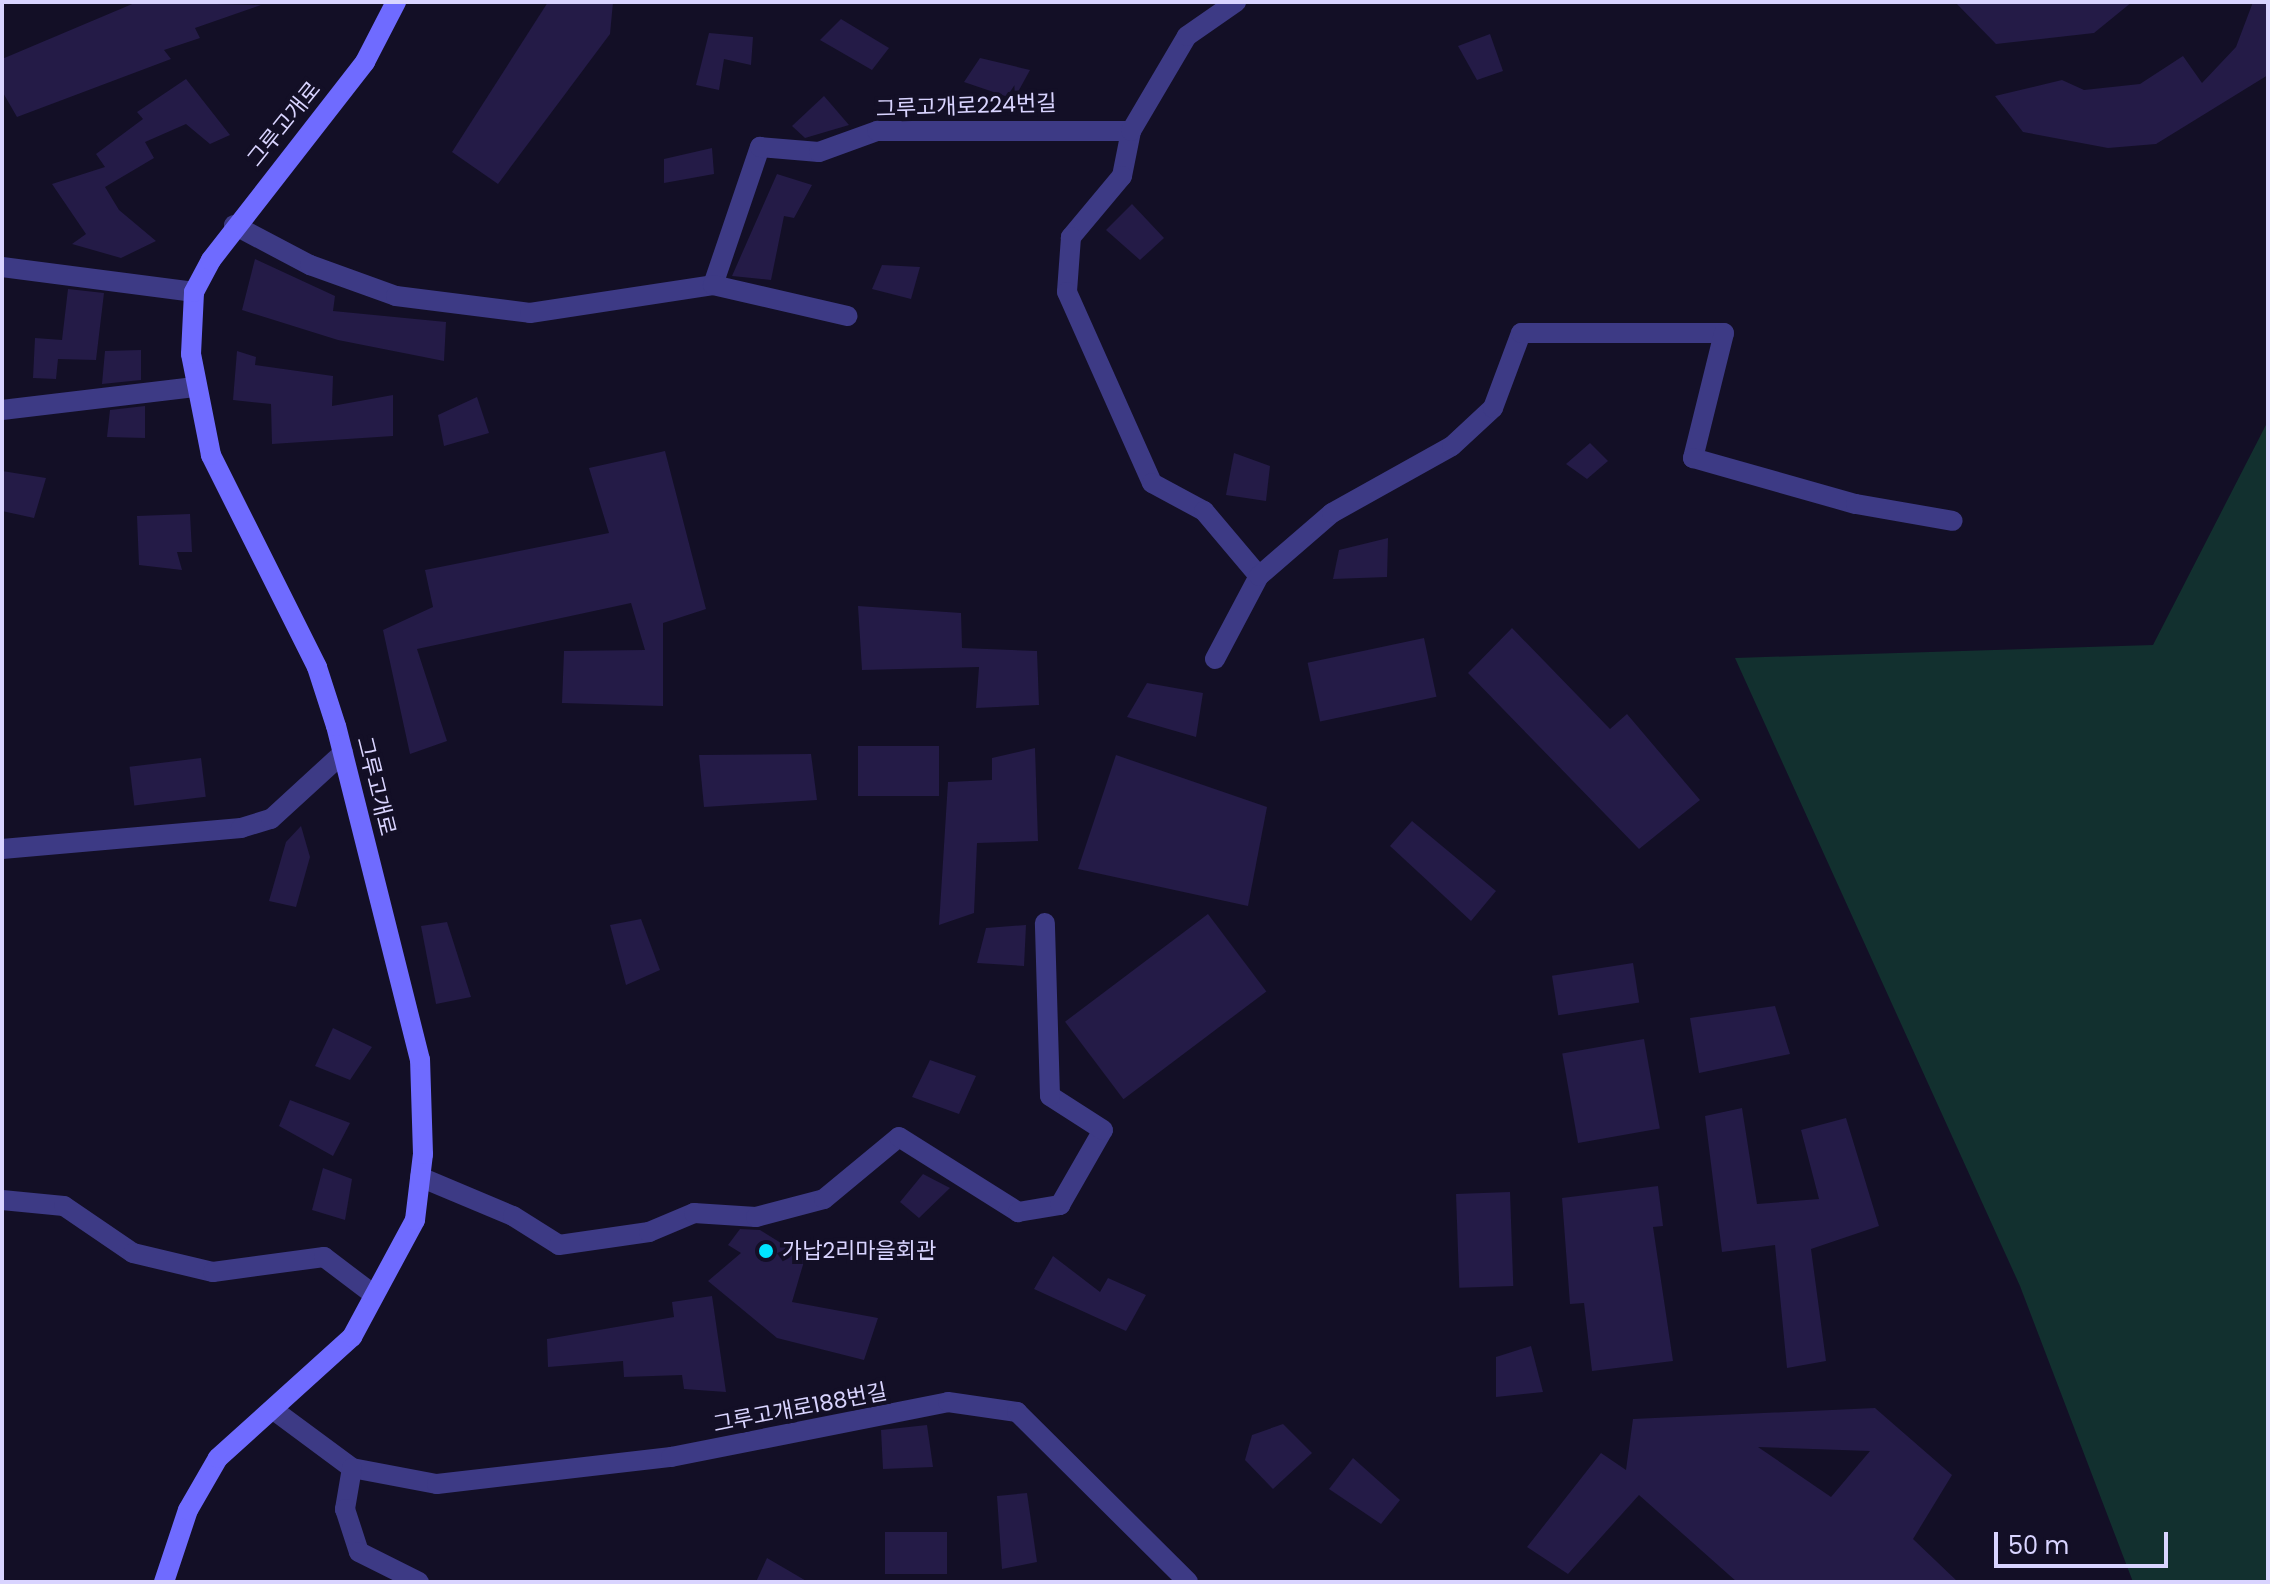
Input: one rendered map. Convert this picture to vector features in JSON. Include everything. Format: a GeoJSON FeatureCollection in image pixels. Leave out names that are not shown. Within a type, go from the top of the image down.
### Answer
{"type":"FeatureCollection","features":[{"type":"Feature","properties":{"kind":"street","name":"그루고개로"},"geometry":{"type":"LineString","coordinates":[[164,1582],[188,1510],[218,1458],[275,1411],[352,1337],[415,1220],[420,1177],[420,1060],[343,753],[317,667],[211,455],[195,387],[194,292],[234,225],[365,62],[396,2]]}},
{"type":"Feature","properties":{"kind":"street"},"geometry":{"type":"LineString","coordinates":[[1236,2],[1187,36],[1131,131],[1122,176],[1071,237],[1067,292],[1152,483],[1204,511],[1259,576]]}},
{"type":"Feature","properties":{"kind":"street","name":"그루고개로224번길"},"geometry":{"type":"LineString","coordinates":[[713,285],[760,147],[819,152],[877,131],[1131,131]]}},
{"type":"Feature","properties":{"kind":"street"},"geometry":{"type":"LineString","coordinates":[[234,225],[310,265],[425,300],[530,313],[713,285],[847,316]]}},
{"type":"Feature","properties":{"kind":"street"},"geometry":{"type":"LineString","coordinates":[[2,267],[194,292]]}},
{"type":"Feature","properties":{"kind":"street"},"geometry":{"type":"LineString","coordinates":[[1215,659],[1259,576],[1332,513],[1452,446],[1493,408],[1521,333],[1724,333],[1693,458],[1856,504],[1953,521]]}},
{"type":"Feature","properties":{"kind":"street"},"geometry":{"type":"LineString","coordinates":[[2,410],[195,387]]}},
{"type":"Feature","properties":{"kind":"street"},"geometry":{"type":"LineString","coordinates":[[2,849],[241,828],[271,819],[343,753]]}},
{"type":"Feature","properties":{"kind":"street"},"geometry":{"type":"LineString","coordinates":[[420,1177],[513,1216],[559,1245],[649,1232],[694,1213],[756,1217],[824,1199],[899,1137],[1018,1212],[1060,1205],[1103,1130],[1050,1096],[1045,923]]}},
{"type":"Feature","properties":{"kind":"street"},"geometry":{"type":"LineString","coordinates":[[2,1200],[64,1206],[133,1253],[213,1272],[324,1257],[374,1295]]}},
{"type":"Feature","properties":{"kind":"street","name":"그루고개로188번길"},"geometry":{"type":"LineString","coordinates":[[275,1411],[352,1468],[437,1484],[542,1474],[962,1404],[1017,1412],[1188,1582]]}},
{"type":"Feature","properties":{"kind":"street"},"geometry":{"type":"LineString","coordinates":[[352,1468],[345,1509],[359,1552],[419,1582]]}},
{"type":"Feature","properties":{"kind":"green space"},"geometry":{"type":"Polygon","coordinates":[[[2268,421],[2268,1582],[2133,1582],[2020,1286],[1735,658],[2153,645],[2268,421]]]}},
{"type":"Feature","properties":{"kind":"building"},"geometry":{"type":"Polygon","coordinates":[[[137,2],[261,5],[195,28],[200,38],[164,50],[171,59],[17,117],[2,91],[2,59],[137,2]]]}},
{"type":"Feature","properties":{"kind":"building"},"geometry":{"type":"Polygon","coordinates":[[[548,2],[613,2],[610,34],[498,184],[452,152],[548,2]]]}},
{"type":"Feature","properties":{"kind":"building"},"geometry":{"type":"Polygon","coordinates":[[[1955,2],[2132,2],[2094,33],[1996,44],[1955,2]]]}},
{"type":"Feature","properties":{"kind":"building"},"geometry":{"type":"Polygon","coordinates":[[[2253,2],[2268,2],[2268,75],[2156,144],[2108,148],[2023,132],[1995,96],[2062,80],[2084,90],[2140,84],[2183,56],[2202,83],[2236,47],[2253,2]]]}},
{"type":"Feature","properties":{"kind":"building"},"geometry":{"type":"Polygon","coordinates":[[[841,19],[889,48],[872,70],[820,40],[841,19]]]}},
{"type":"Feature","properties":{"kind":"building"},"geometry":{"type":"Polygon","coordinates":[[[709,33],[753,37],[751,65],[724,59],[719,90],[696,85],[709,33]]]}},
{"type":"Feature","properties":{"kind":"building"},"geometry":{"type":"Polygon","coordinates":[[[1490,34],[1503,71],[1477,80],[1458,46],[1490,34]]]}},
{"type":"Feature","properties":{"kind":"building"},"geometry":{"type":"Polygon","coordinates":[[[980,58],[1030,70],[1014,99],[964,82],[980,58]]]}},
{"type":"Feature","properties":{"kind":"building"},"geometry":{"type":"Polygon","coordinates":[[[186,79],[230,135],[210,144],[186,124],[145,142],[154,158],[105,187],[119,210],[156,241],[121,258],[72,244],[86,234],[52,184],[105,167],[96,154],[143,119],[137,112],[186,79]]]}},
{"type":"Feature","properties":{"kind":"building"},"geometry":{"type":"Polygon","coordinates":[[[824,96],[849,125],[805,138],[792,126],[824,96]]]}},
{"type":"Feature","properties":{"kind":"building"},"geometry":{"type":"Polygon","coordinates":[[[712,148],[714,174],[664,183],[664,159],[712,148]]]}},
{"type":"Feature","properties":{"kind":"building"},"geometry":{"type":"Polygon","coordinates":[[[777,174],[812,185],[794,218],[784,216],[771,280],[732,276],[777,174]]]}},
{"type":"Feature","properties":{"kind":"building"},"geometry":{"type":"Polygon","coordinates":[[[1132,204],[1164,238],[1140,260],[1106,230],[1132,204]]]}},
{"type":"Feature","properties":{"kind":"building"},"geometry":{"type":"Polygon","coordinates":[[[255,259],[335,296],[333,311],[446,322],[444,361],[338,340],[242,310],[255,259]]]}},
{"type":"Feature","properties":{"kind":"building"},"geometry":{"type":"Polygon","coordinates":[[[882,265],[920,267],[911,299],[872,289],[882,265]]]}},
{"type":"Feature","properties":{"kind":"building"},"geometry":{"type":"Polygon","coordinates":[[[68,289],[104,293],[96,360],[58,359],[56,379],[33,378],[35,338],[62,340],[68,289]]]}},
{"type":"Feature","properties":{"kind":"building"},"geometry":{"type":"Polygon","coordinates":[[[141,350],[141,380],[102,384],[105,351],[141,350]]]}},
{"type":"Feature","properties":{"kind":"building"},"geometry":{"type":"Polygon","coordinates":[[[237,351],[256,357],[255,365],[333,376],[332,406],[393,395],[393,436],[272,444],[271,404],[233,400],[237,351]]]}},
{"type":"Feature","properties":{"kind":"building"},"geometry":{"type":"Polygon","coordinates":[[[477,397],[489,433],[444,446],[438,415],[477,397]]]}},
{"type":"Feature","properties":{"kind":"building"},"geometry":{"type":"Polygon","coordinates":[[[145,406],[145,438],[107,437],[110,410],[145,406]]]}},
{"type":"Feature","properties":{"kind":"building"},"geometry":{"type":"Polygon","coordinates":[[[1590,443],[1608,461],[1587,479],[1566,464],[1590,443]]]}},
{"type":"Feature","properties":{"kind":"building"},"geometry":{"type":"Polygon","coordinates":[[[665,451],[706,609],[663,623],[663,706],[562,703],[564,651],[645,650],[631,603],[417,649],[447,741],[410,754],[383,630],[433,607],[425,570],[609,533],[589,468],[665,451]]]}},
{"type":"Feature","properties":{"kind":"building"},"geometry":{"type":"Polygon","coordinates":[[[1234,453],[1270,466],[1266,501],[1226,495],[1234,453]]]}},
{"type":"Feature","properties":{"kind":"building"},"geometry":{"type":"Polygon","coordinates":[[[2,471],[46,478],[34,518],[2,511],[2,471]]]}},
{"type":"Feature","properties":{"kind":"building"},"geometry":{"type":"Polygon","coordinates":[[[190,514],[192,552],[177,552],[182,570],[139,565],[137,516],[190,514]]]}},
{"type":"Feature","properties":{"kind":"building"},"geometry":{"type":"Polygon","coordinates":[[[1388,538],[1387,577],[1333,579],[1339,550],[1388,538]]]}},
{"type":"Feature","properties":{"kind":"building"},"geometry":{"type":"Polygon","coordinates":[[[858,606],[961,613],[962,648],[1037,651],[1039,705],[976,708],[979,667],[862,670],[858,606]]]}},
{"type":"Feature","properties":{"kind":"building"},"geometry":{"type":"Polygon","coordinates":[[[1512,628],[1610,729],[1627,714],[1700,800],[1639,849],[1468,673],[1512,628]]]}},
{"type":"Feature","properties":{"kind":"building"},"geometry":{"type":"Polygon","coordinates":[[[1424,638],[1436,697],[1320,721],[1308,663],[1424,638]]]}},
{"type":"Feature","properties":{"kind":"building"},"geometry":{"type":"Polygon","coordinates":[[[1147,683],[1203,693],[1196,737],[1127,717],[1147,683]]]}},
{"type":"Feature","properties":{"kind":"building"},"geometry":{"type":"Polygon","coordinates":[[[858,746],[939,746],[939,796],[858,796],[858,746]]]}},
{"type":"Feature","properties":{"kind":"building"},"geometry":{"type":"Polygon","coordinates":[[[1035,748],[1038,841],[977,843],[974,913],[939,925],[948,782],[992,780],[992,758],[1035,748]]]}},
{"type":"Feature","properties":{"kind":"building"},"geometry":{"type":"Polygon","coordinates":[[[811,754],[817,800],[704,807],[699,755],[811,754]]]}},
{"type":"Feature","properties":{"kind":"building"},"geometry":{"type":"Polygon","coordinates":[[[1116,755],[1267,807],[1248,906],[1078,869],[1116,755]]]}},
{"type":"Feature","properties":{"kind":"building"},"geometry":{"type":"Polygon","coordinates":[[[201,758],[206,797],[134,805],[130,767],[201,758]]]}},
{"type":"Feature","properties":{"kind":"building"},"geometry":{"type":"Polygon","coordinates":[[[1412,821],[1496,891],[1471,921],[1390,846],[1412,821]]]}},
{"type":"Feature","properties":{"kind":"building"},"geometry":{"type":"Polygon","coordinates":[[[301,826],[310,857],[296,907],[269,901],[286,842],[301,826]]]}},
{"type":"Feature","properties":{"kind":"building"},"geometry":{"type":"Polygon","coordinates":[[[1208,914],[1266,991],[1123,1099],[1065,1022],[1208,914]]]}},
{"type":"Feature","properties":{"kind":"building"},"geometry":{"type":"Polygon","coordinates":[[[641,919],[660,970],[626,985],[610,925],[641,919]]]}},
{"type":"Feature","properties":{"kind":"building"},"geometry":{"type":"Polygon","coordinates":[[[447,922],[471,997],[436,1004],[421,926],[447,922]]]}},
{"type":"Feature","properties":{"kind":"building"},"geometry":{"type":"Polygon","coordinates":[[[1026,925],[1024,966],[977,963],[986,928],[1026,925]]]}},
{"type":"Feature","properties":{"kind":"building"},"geometry":{"type":"Polygon","coordinates":[[[1633,963],[1639,1003],[1558,1015],[1552,976],[1633,963]]]}},
{"type":"Feature","properties":{"kind":"building"},"geometry":{"type":"Polygon","coordinates":[[[1775,1006],[1790,1054],[1699,1073],[1690,1018],[1775,1006]]]}},
{"type":"Feature","properties":{"kind":"building"},"geometry":{"type":"Polygon","coordinates":[[[333,1028],[372,1047],[350,1080],[315,1066],[333,1028]]]}},
{"type":"Feature","properties":{"kind":"building"},"geometry":{"type":"Polygon","coordinates":[[[1644,1039],[1660,1129],[1578,1143],[1562,1053],[1644,1039]]]}},
{"type":"Feature","properties":{"kind":"building"},"geometry":{"type":"Polygon","coordinates":[[[930,1060],[976,1076],[959,1114],[912,1097],[930,1060]]]}},
{"type":"Feature","properties":{"kind":"building"},"geometry":{"type":"Polygon","coordinates":[[[290,1100],[350,1123],[333,1156],[279,1126],[290,1100]]]}},
{"type":"Feature","properties":{"kind":"building"},"geometry":{"type":"Polygon","coordinates":[[[1742,1108],[1757,1204],[1819,1199],[1801,1130],[1846,1118],[1879,1226],[1811,1249],[1826,1361],[1787,1368],[1775,1245],[1722,1252],[1705,1116],[1742,1108]]]}},
{"type":"Feature","properties":{"kind":"building"},"geometry":{"type":"Polygon","coordinates":[[[323,1168],[352,1179],[345,1220],[312,1210],[323,1168]]]}},
{"type":"Feature","properties":{"kind":"building"},"geometry":{"type":"Polygon","coordinates":[[[923,1174],[950,1188],[919,1218],[900,1202],[923,1174]]]}},
{"type":"Feature","properties":{"kind":"building"},"geometry":{"type":"Polygon","coordinates":[[[1658,1186],[1663,1226],[1653,1227],[1673,1361],[1592,1371],[1584,1303],[1570,1304],[1562,1198],[1658,1186]]]}},
{"type":"Feature","properties":{"kind":"building"},"geometry":{"type":"Polygon","coordinates":[[[1510,1192],[1513,1286],[1459,1288],[1456,1194],[1510,1192]]]}},
{"type":"Feature","properties":{"kind":"building"},"geometry":{"type":"Polygon","coordinates":[[[740,1229],[760,1230],[805,1258],[792,1302],[878,1318],[864,1360],[777,1338],[708,1281],[741,1253],[728,1245],[740,1229]]]}},
{"type":"Feature","properties":{"kind":"building"},"geometry":{"type":"Polygon","coordinates":[[[1053,1256],[1100,1292],[1108,1278],[1146,1295],[1126,1331],[1034,1289],[1053,1256]]]}},
{"type":"Feature","properties":{"kind":"building"},"geometry":{"type":"Polygon","coordinates":[[[712,1296],[726,1392],[684,1389],[682,1375],[624,1377],[623,1361],[548,1367],[547,1339],[674,1317],[672,1302],[712,1296]]]}},
{"type":"Feature","properties":{"kind":"building"},"geometry":{"type":"Polygon","coordinates":[[[1531,1346],[1543,1392],[1496,1397],[1496,1357],[1531,1346]]]}},
{"type":"Feature","properties":{"kind":"building"},"geometry":{"type":"Polygon","coordinates":[[[1875,1408],[1952,1475],[1913,1539],[1958,1582],[1737,1582],[1639,1495],[1568,1574],[1527,1547],[1601,1453],[1626,1470],[1633,1419],[1875,1408]],[[1758,1447],[1831,1497],[1870,1451],[1758,1447]]]}},
{"type":"Feature","properties":{"kind":"building"},"geometry":{"type":"Polygon","coordinates":[[[1283,1424],[1312,1453],[1273,1489],[1245,1460],[1252,1435],[1283,1424]]]}},
{"type":"Feature","properties":{"kind":"building"},"geometry":{"type":"Polygon","coordinates":[[[927,1425],[933,1467],[883,1469],[881,1430],[927,1425]]]}},
{"type":"Feature","properties":{"kind":"building"},"geometry":{"type":"Polygon","coordinates":[[[1353,1458],[1400,1500],[1381,1524],[1329,1489],[1353,1458]]]}},
{"type":"Feature","properties":{"kind":"building"},"geometry":{"type":"Polygon","coordinates":[[[1027,1493],[1037,1562],[1002,1569],[997,1496],[1027,1493]]]}},
{"type":"Feature","properties":{"kind":"building"},"geometry":{"type":"Polygon","coordinates":[[[885,1532],[947,1532],[947,1574],[885,1574],[885,1532]]]}},
{"type":"Feature","properties":{"kind":"building"},"geometry":{"type":"Polygon","coordinates":[[[767,1558],[808,1582],[756,1582],[767,1558]]]}},
{"type":"Feature","properties":{"kind":"place","name":"가납2리마을회관"},"geometry":{"type":"Point","coordinates":[766,1251]}}]}
